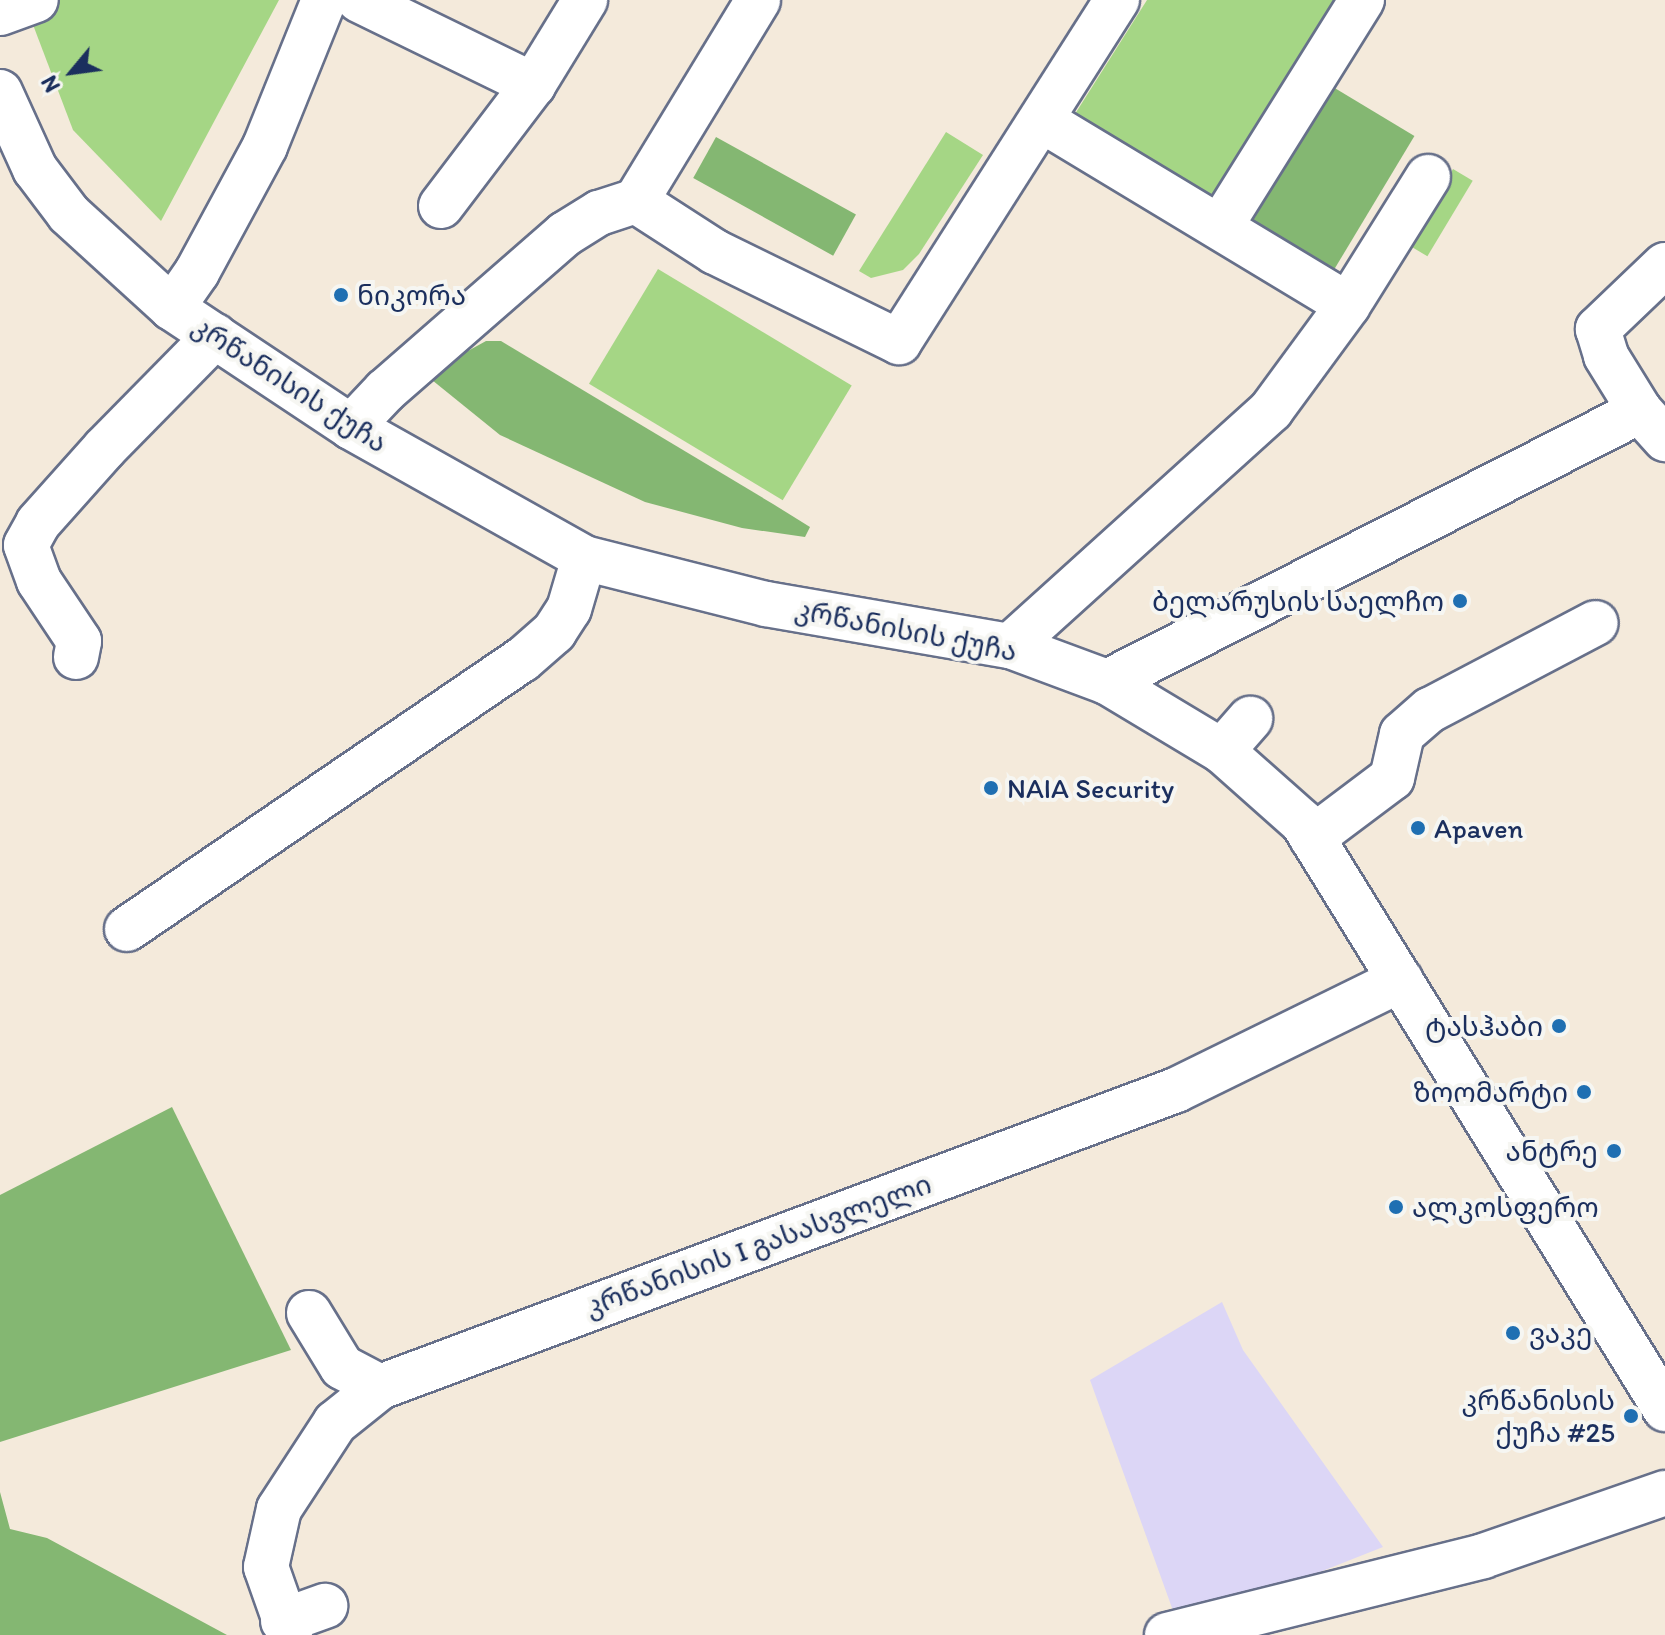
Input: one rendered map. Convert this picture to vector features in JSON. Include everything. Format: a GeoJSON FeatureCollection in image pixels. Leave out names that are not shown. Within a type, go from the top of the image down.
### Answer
{"type":"FeatureCollection","features":[{"type":"Feature","properties":{"kind":"street"},"geometry":{"type":"LineString","coordinates":[[0,13],[36,0]]}},
{"type":"Feature","properties":{"kind":"street"},"geometry":{"type":"LineString","coordinates":[[172,308],[197,272],[265,146],[324,0]]}},
{"type":"Feature","properties":{"kind":"street"},"geometry":{"type":"LineString","coordinates":[[359,0],[533,85]]}},
{"type":"Feature","properties":{"kind":"street"},"geometry":{"type":"LineString","coordinates":[[441,206],[533,85],[585,0]]}},
{"type":"Feature","properties":{"kind":"street"},"geometry":{"type":"LineString","coordinates":[[351,427],[565,234],[599,213],[636,201],[758,0]]}},
{"type":"Feature","properties":{"kind":"street"},"geometry":{"type":"LineString","coordinates":[[636,201],[715,252],[899,342],[1043,121],[1117,0]]}},
{"type":"Feature","properties":{"kind":"street"},"geometry":{"type":"LineString","coordinates":[[1220,227],[1362,0]]}},
{"type":"Feature","properties":{"kind":"street","name":"კრწანისის ქუჩა"},"geometry":{"type":"LineString","coordinates":[[0,92],[35,169],[69,214],[172,308],[351,427],[584,558],[766,604],[1010,646],[1236,735],[1303,823],[1665,1409]]}},
{"type":"Feature","properties":{"kind":"street"},"geometry":{"type":"LineString","coordinates":[[1043,121],[1348,305]]}},
{"type":"Feature","properties":{"kind":"street"},"geometry":{"type":"LineString","coordinates":[[1010,646],[1271,410],[1348,305],[1428,177]]}},
{"type":"Feature","properties":{"kind":"street"},"geometry":{"type":"LineString","coordinates":[[1107,682],[1652,425],[1606,356],[1598,329],[1665,265]]}},
{"type":"Feature","properties":{"kind":"street"},"geometry":{"type":"LineString","coordinates":[[76,657],[79,641],[39,581],[26,545],[38,523],[105,448],[215,336]]}},
{"type":"Feature","properties":{"kind":"street"},"geometry":{"type":"LineString","coordinates":[[127,929],[522,660],[554,632],[569,609],[584,558]]}},
{"type":"Feature","properties":{"kind":"street"},"geometry":{"type":"LineString","coordinates":[[1312,838],[1392,778],[1402,734],[1430,710],[1596,623]]}},
{"type":"Feature","properties":{"kind":"street","name":"კრწანისის I გასასვლელი"},"geometry":{"type":"LineString","coordinates":[[286,1628],[266,1567],[279,1509],[335,1423],[380,1387],[1176,1090],[1401,980]]}},
{"type":"Feature","properties":{"kind":"street"},"geometry":{"type":"LineString","coordinates":[[309,1313],[342,1367],[380,1387]]}},
{"type":"Feature","properties":{"kind":"street"},"geometry":{"type":"LineString","coordinates":[[1167,1635],[1483,1556],[1665,1493]]}},
{"type":"Feature","properties":{"kind":"street"},"geometry":{"type":"LineString","coordinates":[[286,1628],[325,1606]]}},
{"type":"Feature","properties":{"kind":"shaded area"},"geometry":{"type":"Polygon","coordinates":[[[1222,1302],[1243,1350],[1383,1547],[1267,1593],[1176,1619],[1090,1380],[1222,1302]]]}},
{"type":"Feature","properties":{"kind":"green space"},"geometry":{"type":"Polygon","coordinates":[[[60,0],[279,0],[161,221],[73,130],[27,9],[60,0]]]}},
{"type":"Feature","properties":{"kind":"green space"},"geometry":{"type":"Polygon","coordinates":[[[1147,0],[1337,0],[1211,197],[1075,114],[1147,0]]]}},
{"type":"Feature","properties":{"kind":"green space"},"geometry":{"type":"Polygon","coordinates":[[[1333,87],[1414,136],[1332,273],[1251,224],[1333,87]]]}},
{"type":"Feature","properties":{"kind":"green space"},"geometry":{"type":"Polygon","coordinates":[[[946,132],[983,155],[919,254],[903,270],[871,278],[859,271],[946,132]]]}},
{"type":"Feature","properties":{"kind":"green space"},"geometry":{"type":"Polygon","coordinates":[[[716,137],[856,215],[833,256],[693,178],[716,137]]]}},
{"type":"Feature","properties":{"kind":"green space"},"geometry":{"type":"Polygon","coordinates":[[[1453,169],[1473,181],[1427,256],[1408,244],[1453,169]]]}},
{"type":"Feature","properties":{"kind":"green space"},"geometry":{"type":"Polygon","coordinates":[[[658,269],[852,385],[783,500],[589,384],[658,269]]]}},
{"type":"Feature","properties":{"kind":"green space"},"geometry":{"type":"Polygon","coordinates":[[[486,341],[501,341],[773,504],[810,527],[805,537],[742,528],[645,502],[500,435],[432,380],[448,362],[486,341]]]}},
{"type":"Feature","properties":{"kind":"green space"},"geometry":{"type":"Polygon","coordinates":[[[172,1107],[291,1350],[0,1442],[0,1195],[172,1107]]]}},
{"type":"Feature","properties":{"kind":"green space"},"geometry":{"type":"Polygon","coordinates":[[[0,1492],[10,1529],[47,1538],[227,1635],[0,1635],[0,1492]]]}},
{"type":"Feature","properties":{"kind":"place","name":"ნიკორა"},"geometry":{"type":"Point","coordinates":[341,295]}},
{"type":"Feature","properties":{"kind":"place","name":"ბელარუსის საელჩო"},"geometry":{"type":"Point","coordinates":[1460,601]}},
{"type":"Feature","properties":{"kind":"place","name":"NAIA Security"},"geometry":{"type":"Point","coordinates":[991,788]}},
{"type":"Feature","properties":{"kind":"place","name":"Apaven"},"geometry":{"type":"Point","coordinates":[1418,828]}},
{"type":"Feature","properties":{"kind":"place","name":"ტასჰაბი"},"geometry":{"type":"Point","coordinates":[1559,1026]}},
{"type":"Feature","properties":{"kind":"place","name":"ზოომარტი"},"geometry":{"type":"Point","coordinates":[1584,1092]}},
{"type":"Feature","properties":{"kind":"place","name":"ანტრე"},"geometry":{"type":"Point","coordinates":[1614,1151]}},
{"type":"Feature","properties":{"kind":"place","name":"ალკოსფერო"},"geometry":{"type":"Point","coordinates":[1396,1207]}},
{"type":"Feature","properties":{"kind":"place","name":"ვაკე"},"geometry":{"type":"Point","coordinates":[1513,1333]}},
{"type":"Feature","properties":{"kind":"place","name":"კრწანისის ქუჩა #25"},"geometry":{"type":"Point","coordinates":[1631,1416]}}]}
